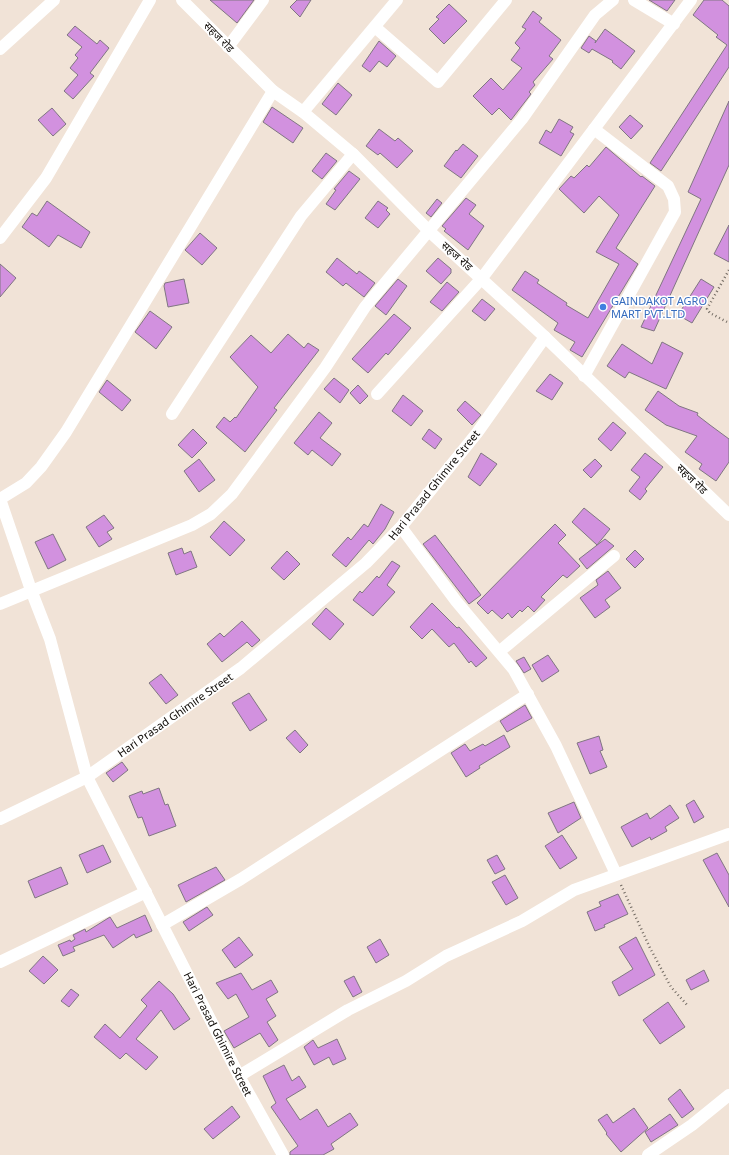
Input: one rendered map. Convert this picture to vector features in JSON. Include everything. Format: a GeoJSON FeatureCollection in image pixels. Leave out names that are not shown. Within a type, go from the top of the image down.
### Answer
{"type":"FeatureCollection","features":[{"type":"Feature","properties":{"kind":"street"},"geometry":{"type":"LineString","coordinates":[[0,49],[54,0]]}},
{"type":"Feature","properties":{"kind":"street"},"geometry":{"type":"LineString","coordinates":[[0,238],[46,178],[150,0]]}},
{"type":"Feature","properties":{"kind":"street","name":"सहज रोड"},"geometry":{"type":"LineString","coordinates":[[182,0],[273,91],[303,112],[353,154],[430,232],[545,337],[729,515]]}},
{"type":"Feature","properties":{"kind":"street"},"geometry":{"type":"LineString","coordinates":[[228,47],[263,0]]}},
{"type":"Feature","properties":{"kind":"street"},"geometry":{"type":"LineString","coordinates":[[303,112],[376,28],[397,0]]}},
{"type":"Feature","properties":{"kind":"street"},"geometry":{"type":"LineString","coordinates":[[376,28],[438,82],[506,0]]}},
{"type":"Feature","properties":{"kind":"street"},"geometry":{"type":"LineString","coordinates":[[0,604],[192,525],[211,514],[232,494],[325,368],[365,307],[430,232],[522,120],[595,15],[613,0]]}},
{"type":"Feature","properties":{"kind":"street"},"geometry":{"type":"LineString","coordinates":[[634,0],[674,24]]}},
{"type":"Feature","properties":{"kind":"street"},"geometry":{"type":"LineString","coordinates":[[377,394],[482,278],[691,0]]}},
{"type":"Feature","properties":{"kind":"street"},"geometry":{"type":"LineString","coordinates":[[0,819],[87,777],[50,639],[31,590],[0,499],[26,483],[41,467],[66,432],[273,91]]}},
{"type":"Feature","properties":{"kind":"street"},"geometry":{"type":"LineString","coordinates":[[584,376],[675,212],[674,199],[668,186],[594,129]]}},
{"type":"Feature","properties":{"kind":"street"},"geometry":{"type":"LineString","coordinates":[[172,414],[301,216],[353,154]]}},
{"type":"Feature","properties":{"kind":"street","name":"Hari Prasad Ghimire Street"},"geometry":{"type":"LineString","coordinates":[[283,1155],[239,1076],[87,777],[241,668],[360,568],[401,527],[477,433],[545,337]]}},
{"type":"Feature","properties":{"kind":"street"},"geometry":{"type":"LineString","coordinates":[[401,527],[456,601],[514,670],[569,772],[616,874]]}},
{"type":"Feature","properties":{"kind":"street"},"geometry":{"type":"LineString","coordinates":[[500,652],[614,556]]}},
{"type":"Feature","properties":{"kind":"street"},"geometry":{"type":"LineString","coordinates":[[162,925],[241,878],[528,694]]}},
{"type":"Feature","properties":{"kind":"street"},"geometry":{"type":"LineString","coordinates":[[239,1076],[348,1010],[406,981],[446,956],[522,921],[574,890],[729,834]]}},
{"type":"Feature","properties":{"kind":"street"},"geometry":{"type":"LineString","coordinates":[[0,962],[146,892]]}},
{"type":"Feature","properties":{"kind":"street"},"geometry":{"type":"LineString","coordinates":[[648,1155],[692,1125],[729,1095]]}},
{"type":"Feature","properties":{"kind":"path"},"geometry":{"type":"LineString","coordinates":[[729,270],[707,309],[710,313],[729,323]]}},
{"type":"Feature","properties":{"kind":"path"},"geometry":{"type":"LineString","coordinates":[[616,874],[650,948],[671,987],[688,1006]]}},
{"type":"Feature","properties":{"kind":"building"},"geometry":{"type":"Polygon","coordinates":[[[210,0],[254,0],[237,23],[210,0]]]}},
{"type":"Feature","properties":{"kind":"building"},"geometry":{"type":"Polygon","coordinates":[[[297,0],[311,0],[300,17],[290,7],[297,0]]]}},
{"type":"Feature","properties":{"kind":"building"},"geometry":{"type":"Polygon","coordinates":[[[649,0],[675,0],[667,11],[649,0]]]}},
{"type":"Feature","properties":{"kind":"building"},"geometry":{"type":"Polygon","coordinates":[[[704,0],[722,0],[729,6],[729,67],[661,171],[650,163],[727,45],[716,37],[718,35],[693,15],[704,0]]]}},
{"type":"Feature","properties":{"kind":"building"},"geometry":{"type":"Polygon","coordinates":[[[449,4],[467,21],[444,44],[429,29],[439,19],[436,17],[449,4]]]}},
{"type":"Feature","properties":{"kind":"building"},"geometry":{"type":"Polygon","coordinates":[[[533,11],[542,18],[539,22],[561,40],[549,56],[553,59],[533,82],[535,85],[529,92],[531,94],[511,120],[499,108],[492,115],[473,96],[491,78],[503,90],[522,68],[511,60],[520,48],[515,43],[526,29],[522,27],[533,11]]]}},
{"type":"Feature","properties":{"kind":"building"},"geometry":{"type":"Polygon","coordinates":[[[75,26],[97,44],[100,40],[109,48],[90,73],[94,76],[73,99],[64,91],[78,75],[70,68],[78,58],[75,55],[82,47],[67,35],[75,26]]]}},
{"type":"Feature","properties":{"kind":"building"},"geometry":{"type":"Polygon","coordinates":[[[605,29],[635,51],[621,69],[612,62],[613,61],[592,49],[589,53],[581,48],[589,36],[596,41],[595,43],[605,29]]]}},
{"type":"Feature","properties":{"kind":"building"},"geometry":{"type":"Polygon","coordinates":[[[379,41],[396,56],[387,67],[379,61],[370,72],[362,66],[379,41]]]}},
{"type":"Feature","properties":{"kind":"building"},"geometry":{"type":"Polygon","coordinates":[[[338,83],[352,95],[336,115],[322,104],[338,83]]]}},
{"type":"Feature","properties":{"kind":"building"},"geometry":{"type":"Polygon","coordinates":[[[729,101],[729,165],[654,331],[641,327],[701,199],[688,192],[729,101]]]}},
{"type":"Feature","properties":{"kind":"building"},"geometry":{"type":"Polygon","coordinates":[[[272,107],[303,128],[293,143],[263,122],[272,107]]]}},
{"type":"Feature","properties":{"kind":"building"},"geometry":{"type":"Polygon","coordinates":[[[52,108],[66,124],[53,136],[38,120],[52,108]]]}},
{"type":"Feature","properties":{"kind":"building"},"geometry":{"type":"Polygon","coordinates":[[[630,115],[643,126],[631,139],[619,127],[630,115]]]}},
{"type":"Feature","properties":{"kind":"building"},"geometry":{"type":"Polygon","coordinates":[[[559,119],[573,127],[570,132],[574,134],[561,156],[539,143],[546,130],[551,133],[559,119]]]}},
{"type":"Feature","properties":{"kind":"building"},"geometry":{"type":"Polygon","coordinates":[[[379,129],[395,141],[398,138],[413,151],[397,168],[380,153],[378,155],[366,146],[379,129]]]}},
{"type":"Feature","properties":{"kind":"building"},"geometry":{"type":"Polygon","coordinates":[[[463,144],[478,156],[461,178],[444,166],[456,150],[457,151],[463,144]]]}},
{"type":"Feature","properties":{"kind":"building"},"geometry":{"type":"Polygon","coordinates":[[[606,147],[641,177],[642,176],[655,186],[616,248],[638,264],[582,357],[570,350],[575,342],[554,330],[558,323],[512,290],[525,271],[539,280],[537,283],[567,303],[566,305],[588,318],[619,264],[596,252],[619,215],[599,196],[584,213],[559,189],[571,176],[574,178],[587,165],[589,167],[606,147]]]}},
{"type":"Feature","properties":{"kind":"building"},"geometry":{"type":"Polygon","coordinates":[[[326,153],[337,161],[322,179],[312,171],[326,153]]]}},
{"type":"Feature","properties":{"kind":"building"},"geometry":{"type":"Polygon","coordinates":[[[349,171],[360,179],[335,210],[326,204],[336,190],[334,189],[349,171]]]}},
{"type":"Feature","properties":{"kind":"building"},"geometry":{"type":"Polygon","coordinates":[[[466,198],[476,205],[469,214],[484,226],[468,250],[444,231],[446,229],[442,226],[466,198]]]}},
{"type":"Feature","properties":{"kind":"building"},"geometry":{"type":"Polygon","coordinates":[[[437,199],[442,203],[431,217],[426,213],[437,199]]]}},
{"type":"Feature","properties":{"kind":"building"},"geometry":{"type":"Polygon","coordinates":[[[47,201],[90,232],[81,248],[58,235],[49,247],[22,227],[32,213],[37,216],[47,201]]]}},
{"type":"Feature","properties":{"kind":"building"},"geometry":{"type":"Polygon","coordinates":[[[378,201],[388,208],[386,210],[390,214],[378,228],[365,218],[378,201]]]}},
{"type":"Feature","properties":{"kind":"building"},"geometry":{"type":"Polygon","coordinates":[[[729,225],[729,262],[714,254],[729,225]]]}},
{"type":"Feature","properties":{"kind":"building"},"geometry":{"type":"Polygon","coordinates":[[[200,233],[217,248],[202,265],[185,250],[200,233]]]}},
{"type":"Feature","properties":{"kind":"building"},"geometry":{"type":"Polygon","coordinates":[[[337,258],[357,274],[359,271],[375,283],[364,297],[346,283],[343,286],[326,272],[337,258]]]}},
{"type":"Feature","properties":{"kind":"building"},"geometry":{"type":"Polygon","coordinates":[[[438,258],[451,269],[451,273],[441,284],[426,271],[438,258]]]}},
{"type":"Feature","properties":{"kind":"building"},"geometry":{"type":"Polygon","coordinates":[[[0,264],[16,278],[0,297],[0,264]]]}},
{"type":"Feature","properties":{"kind":"building"},"geometry":{"type":"Polygon","coordinates":[[[184,279],[189,303],[168,307],[164,286],[165,283],[184,279]]]}},
{"type":"Feature","properties":{"kind":"building"},"geometry":{"type":"Polygon","coordinates":[[[398,279],[407,286],[386,315],[375,306],[398,279]]]}},
{"type":"Feature","properties":{"kind":"building"},"geometry":{"type":"Polygon","coordinates":[[[701,279],[714,287],[692,323],[678,315],[701,279]]]}},
{"type":"Feature","properties":{"kind":"building"},"geometry":{"type":"Polygon","coordinates":[[[447,282],[459,292],[442,311],[430,302],[447,282]]]}},
{"type":"Feature","properties":{"kind":"building"},"geometry":{"type":"Polygon","coordinates":[[[482,299],[495,309],[485,321],[472,311],[482,299]]]}},
{"type":"Feature","properties":{"kind":"building"},"geometry":{"type":"Polygon","coordinates":[[[150,311],[172,327],[156,349],[135,332],[150,311]]]}},
{"type":"Feature","properties":{"kind":"building"},"geometry":{"type":"Polygon","coordinates":[[[394,314],[411,328],[388,355],[386,353],[368,373],[352,359],[394,314]]]}},
{"type":"Feature","properties":{"kind":"building"},"geometry":{"type":"Polygon","coordinates":[[[288,334],[304,348],[308,343],[319,350],[274,408],[277,410],[245,452],[216,427],[224,417],[230,422],[235,417],[236,418],[258,387],[230,357],[251,335],[271,353],[288,334]]]}},
{"type":"Feature","properties":{"kind":"building"},"geometry":{"type":"Polygon","coordinates":[[[662,342],[683,353],[666,389],[629,372],[625,378],[607,366],[622,344],[652,364],[662,342]]]}},
{"type":"Feature","properties":{"kind":"building"},"geometry":{"type":"Polygon","coordinates":[[[550,374],[563,383],[552,400],[536,391],[550,374]]]}},
{"type":"Feature","properties":{"kind":"building"},"geometry":{"type":"Polygon","coordinates":[[[334,378],[349,390],[340,403],[324,389],[334,378]]]}},
{"type":"Feature","properties":{"kind":"building"},"geometry":{"type":"Polygon","coordinates":[[[107,380],[131,400],[122,411],[99,392],[107,380]]]}},
{"type":"Feature","properties":{"kind":"building"},"geometry":{"type":"Polygon","coordinates":[[[358,385],[368,396],[360,404],[350,393],[358,385]]]}},
{"type":"Feature","properties":{"kind":"building"},"geometry":{"type":"Polygon","coordinates":[[[658,391],[679,406],[698,413],[697,415],[729,439],[729,462],[716,481],[699,469],[702,464],[685,452],[697,436],[666,425],[645,410],[658,391]]]}},
{"type":"Feature","properties":{"kind":"building"},"geometry":{"type":"Polygon","coordinates":[[[403,395],[423,411],[411,426],[392,411],[403,395]]]}},
{"type":"Feature","properties":{"kind":"building"},"geometry":{"type":"Polygon","coordinates":[[[465,401],[481,415],[472,425],[457,410],[465,401]]]}},
{"type":"Feature","properties":{"kind":"building"},"geometry":{"type":"Polygon","coordinates":[[[319,412],[332,423],[320,438],[341,454],[332,466],[312,450],[308,455],[294,443],[319,412]]]}},
{"type":"Feature","properties":{"kind":"building"},"geometry":{"type":"Polygon","coordinates":[[[613,422],[626,433],[611,451],[598,439],[613,422]]]}},
{"type":"Feature","properties":{"kind":"building"},"geometry":{"type":"Polygon","coordinates":[[[193,429],[207,443],[192,458],[178,445],[193,429]]]}},
{"type":"Feature","properties":{"kind":"building"},"geometry":{"type":"Polygon","coordinates":[[[429,429],[442,439],[435,449],[422,439],[429,429]]]}},
{"type":"Feature","properties":{"kind":"building"},"geometry":{"type":"Polygon","coordinates":[[[481,453],[497,464],[480,486],[468,477],[481,453]]]}},
{"type":"Feature","properties":{"kind":"building"},"geometry":{"type":"Polygon","coordinates":[[[645,453],[663,467],[645,489],[647,491],[640,500],[629,491],[640,477],[631,470],[645,453]]]}},
{"type":"Feature","properties":{"kind":"building"},"geometry":{"type":"Polygon","coordinates":[[[199,459],[215,480],[199,492],[184,471],[199,459]]]}},
{"type":"Feature","properties":{"kind":"building"},"geometry":{"type":"Polygon","coordinates":[[[595,459],[602,466],[591,478],[583,470],[595,459]]]}},
{"type":"Feature","properties":{"kind":"building"},"geometry":{"type":"Polygon","coordinates":[[[381,504],[394,512],[385,529],[373,544],[369,540],[346,567],[332,555],[348,537],[351,540],[364,524],[368,527],[381,504]]]}},
{"type":"Feature","properties":{"kind":"building"},"geometry":{"type":"Polygon","coordinates":[[[584,508],[610,529],[597,545],[572,522],[584,508]]]}},
{"type":"Feature","properties":{"kind":"building"},"geometry":{"type":"Polygon","coordinates":[[[104,515],[114,528],[107,532],[112,539],[99,547],[86,527],[104,515]]]}},
{"type":"Feature","properties":{"kind":"building"},"geometry":{"type":"Polygon","coordinates":[[[224,521],[245,540],[230,556],[210,537],[224,521]]]}},
{"type":"Feature","properties":{"kind":"building"},"geometry":{"type":"Polygon","coordinates":[[[555,524],[566,535],[558,543],[580,566],[567,578],[563,575],[541,597],[545,600],[534,612],[528,606],[522,612],[520,610],[512,618],[508,613],[502,619],[492,610],[488,614],[477,603],[555,524]]]}},
{"type":"Feature","properties":{"kind":"building"},"geometry":{"type":"Polygon","coordinates":[[[53,534],[66,560],[48,569],[35,542],[53,534]]]}},
{"type":"Feature","properties":{"kind":"building"},"geometry":{"type":"Polygon","coordinates":[[[435,535],[481,595],[469,604],[423,544],[435,535]]]}},
{"type":"Feature","properties":{"kind":"building"},"geometry":{"type":"Polygon","coordinates":[[[605,539],[614,546],[587,569],[579,559],[605,539]]]}},
{"type":"Feature","properties":{"kind":"building"},"geometry":{"type":"Polygon","coordinates":[[[182,548],[184,554],[191,551],[197,567],[176,575],[168,553],[182,548]]]}},
{"type":"Feature","properties":{"kind":"building"},"geometry":{"type":"Polygon","coordinates":[[[635,550],[644,559],[635,568],[626,559],[635,550]]]}},
{"type":"Feature","properties":{"kind":"building"},"geometry":{"type":"Polygon","coordinates":[[[287,551],[300,564],[284,580],[271,568],[287,551]]]}},
{"type":"Feature","properties":{"kind":"building"},"geometry":{"type":"Polygon","coordinates":[[[392,561],[400,566],[387,585],[395,592],[373,616],[353,600],[360,591],[362,593],[377,576],[379,578],[392,561]]]}},
{"type":"Feature","properties":{"kind":"building"},"geometry":{"type":"Polygon","coordinates":[[[608,571],[621,588],[605,600],[610,607],[595,618],[580,598],[598,585],[596,580],[608,571]]]}},
{"type":"Feature","properties":{"kind":"building"},"geometry":{"type":"Polygon","coordinates":[[[432,603],[457,628],[459,627],[487,658],[476,667],[471,661],[469,663],[454,643],[449,647],[432,629],[422,639],[410,627],[432,603]]]}},
{"type":"Feature","properties":{"kind":"building"},"geometry":{"type":"Polygon","coordinates":[[[326,608],[344,624],[330,640],[312,624],[326,608]]]}},
{"type":"Feature","properties":{"kind":"building"},"geometry":{"type":"Polygon","coordinates":[[[242,621],[260,640],[252,647],[247,642],[222,662],[207,644],[220,633],[224,637],[242,621]]]}},
{"type":"Feature","properties":{"kind":"building"},"geometry":{"type":"Polygon","coordinates":[[[548,655],[559,671],[542,682],[532,665],[548,655]]]}},
{"type":"Feature","properties":{"kind":"building"},"geometry":{"type":"Polygon","coordinates":[[[524,657],[531,669],[524,673],[516,661],[524,657]]]}},
{"type":"Feature","properties":{"kind":"building"},"geometry":{"type":"Polygon","coordinates":[[[161,674],[178,695],[166,704],[149,683],[161,674]]]}},
{"type":"Feature","properties":{"kind":"building"},"geometry":{"type":"Polygon","coordinates":[[[249,693],[267,720],[250,731],[232,703],[249,693]]]}},
{"type":"Feature","properties":{"kind":"building"},"geometry":{"type":"Polygon","coordinates":[[[525,705],[532,718],[507,732],[500,721],[525,705]]]}},
{"type":"Feature","properties":{"kind":"building"},"geometry":{"type":"Polygon","coordinates":[[[295,730],[308,745],[300,753],[286,738],[295,730]]]}},
{"type":"Feature","properties":{"kind":"building"},"geometry":{"type":"Polygon","coordinates":[[[504,735],[510,747],[479,766],[480,768],[466,777],[451,753],[465,744],[470,751],[483,744],[485,746],[504,735]]]}},
{"type":"Feature","properties":{"kind":"building"},"geometry":{"type":"Polygon","coordinates":[[[599,736],[603,750],[600,751],[607,767],[590,774],[577,743],[599,736]]]}},
{"type":"Feature","properties":{"kind":"building"},"geometry":{"type":"Polygon","coordinates":[[[122,762],[128,770],[113,782],[106,773],[122,762]]]}},
{"type":"Feature","properties":{"kind":"building"},"geometry":{"type":"Polygon","coordinates":[[[159,788],[165,805],[168,804],[176,826],[149,836],[142,817],[138,818],[129,796],[142,791],[143,794],[159,788]]]}},
{"type":"Feature","properties":{"kind":"building"},"geometry":{"type":"Polygon","coordinates":[[[694,800],[704,817],[694,823],[686,805],[694,800]]]}},
{"type":"Feature","properties":{"kind":"building"},"geometry":{"type":"Polygon","coordinates":[[[574,802],[581,818],[558,833],[548,813],[574,802]]]}},
{"type":"Feature","properties":{"kind":"building"},"geometry":{"type":"Polygon","coordinates":[[[670,805],[679,818],[665,827],[667,831],[651,840],[650,837],[632,847],[621,827],[647,813],[650,819],[670,805]]]}},
{"type":"Feature","properties":{"kind":"building"},"geometry":{"type":"Polygon","coordinates":[[[562,835],[577,858],[560,869],[545,846],[562,835]]]}},
{"type":"Feature","properties":{"kind":"building"},"geometry":{"type":"Polygon","coordinates":[[[103,845],[111,862],[87,873],[79,855],[103,845]]]}},
{"type":"Feature","properties":{"kind":"building"},"geometry":{"type":"Polygon","coordinates":[[[717,853],[729,875],[729,907],[703,860],[717,853]]]}},
{"type":"Feature","properties":{"kind":"building"},"geometry":{"type":"Polygon","coordinates":[[[497,855],[505,869],[495,874],[487,860],[497,855]]]}},
{"type":"Feature","properties":{"kind":"building"},"geometry":{"type":"Polygon","coordinates":[[[61,867],[68,884],[35,898],[28,881],[61,867]]]}},
{"type":"Feature","properties":{"kind":"building"},"geometry":{"type":"Polygon","coordinates":[[[216,867],[225,880],[186,902],[178,885],[216,867]]]}},
{"type":"Feature","properties":{"kind":"building"},"geometry":{"type":"Polygon","coordinates":[[[505,875],[518,898],[506,905],[492,882],[505,875]]]}},
{"type":"Feature","properties":{"kind":"building"},"geometry":{"type":"Polygon","coordinates":[[[618,894],[628,914],[604,925],[605,927],[595,931],[587,912],[601,906],[599,902],[618,894]]]}},
{"type":"Feature","properties":{"kind":"building"},"geometry":{"type":"Polygon","coordinates":[[[207,907],[213,915],[189,931],[183,922],[207,907]]]}},
{"type":"Feature","properties":{"kind":"building"},"geometry":{"type":"Polygon","coordinates":[[[145,915],[152,931],[136,938],[134,934],[113,948],[104,935],[73,947],[75,951],[63,956],[58,945],[70,940],[71,942],[75,939],[73,935],[85,929],[86,932],[110,917],[117,928],[145,915]]]}},
{"type":"Feature","properties":{"kind":"building"},"geometry":{"type":"Polygon","coordinates":[[[239,937],[253,955],[235,968],[222,950],[239,937]]]}},
{"type":"Feature","properties":{"kind":"building"},"geometry":{"type":"Polygon","coordinates":[[[636,937],[655,975],[619,996],[612,982],[633,969],[619,947],[636,937]]]}},
{"type":"Feature","properties":{"kind":"building"},"geometry":{"type":"Polygon","coordinates":[[[380,939],[389,955],[376,963],[367,947],[380,939]]]}},
{"type":"Feature","properties":{"kind":"building"},"geometry":{"type":"Polygon","coordinates":[[[43,956],[58,970],[44,984],[29,971],[43,956]]]}},
{"type":"Feature","properties":{"kind":"building"},"geometry":{"type":"Polygon","coordinates":[[[704,970],[709,981],[691,990],[686,980],[704,970]]]}},
{"type":"Feature","properties":{"kind":"building"},"geometry":{"type":"Polygon","coordinates":[[[241,973],[252,990],[271,980],[278,992],[266,999],[276,1016],[267,1022],[278,1040],[269,1047],[260,1033],[234,1048],[224,1031],[249,1017],[236,994],[228,999],[216,983],[241,973]]]}},
{"type":"Feature","properties":{"kind":"building"},"geometry":{"type":"Polygon","coordinates":[[[354,976],[362,992],[353,997],[344,981],[354,976]]]}},
{"type":"Feature","properties":{"kind":"building"},"geometry":{"type":"Polygon","coordinates":[[[159,981],[173,994],[190,1019],[174,1030],[161,1010],[136,1039],[158,1057],[146,1070],[126,1053],[120,1059],[94,1037],[105,1024],[120,1038],[147,1006],[141,1000],[159,981]]]}},
{"type":"Feature","properties":{"kind":"building"},"geometry":{"type":"Polygon","coordinates":[[[71,989],[79,995],[69,1007],[61,1001],[71,989]]]}},
{"type":"Feature","properties":{"kind":"building"},"geometry":{"type":"Polygon","coordinates":[[[668,1002],[685,1027],[660,1044],[643,1020],[668,1002]]]}},
{"type":"Feature","properties":{"kind":"building"},"geometry":{"type":"Polygon","coordinates":[[[337,1039],[346,1059],[333,1065],[329,1057],[314,1065],[304,1047],[313,1040],[318,1048],[337,1039]]]}},
{"type":"Feature","properties":{"kind":"building"},"geometry":{"type":"Polygon","coordinates":[[[284,1065],[292,1081],[299,1076],[306,1087],[286,1099],[300,1120],[317,1109],[328,1127],[350,1113],[358,1125],[331,1144],[334,1149],[323,1155],[290,1155],[290,1152],[298,1146],[271,1107],[276,1103],[263,1076],[284,1065]]]}},
{"type":"Feature","properties":{"kind":"building"},"geometry":{"type":"Polygon","coordinates":[[[680,1089],[694,1109],[682,1118],[668,1099],[680,1089]]]}},
{"type":"Feature","properties":{"kind":"building"},"geometry":{"type":"Polygon","coordinates":[[[232,1106],[240,1117],[213,1139],[204,1129],[232,1106]]]}},
{"type":"Feature","properties":{"kind":"building"},"geometry":{"type":"Polygon","coordinates":[[[634,1108],[648,1128],[621,1152],[606,1134],[607,1133],[598,1120],[607,1114],[613,1123],[634,1108]]]}},
{"type":"Feature","properties":{"kind":"building"},"geometry":{"type":"Polygon","coordinates":[[[670,1114],[678,1125],[651,1142],[645,1132],[670,1114]]]}},
{"type":"Feature","properties":{"kind":"place","name":"GAINDAKOT AGRO MART PVT.LTD"},"geometry":{"type":"Point","coordinates":[603,307]}}]}
